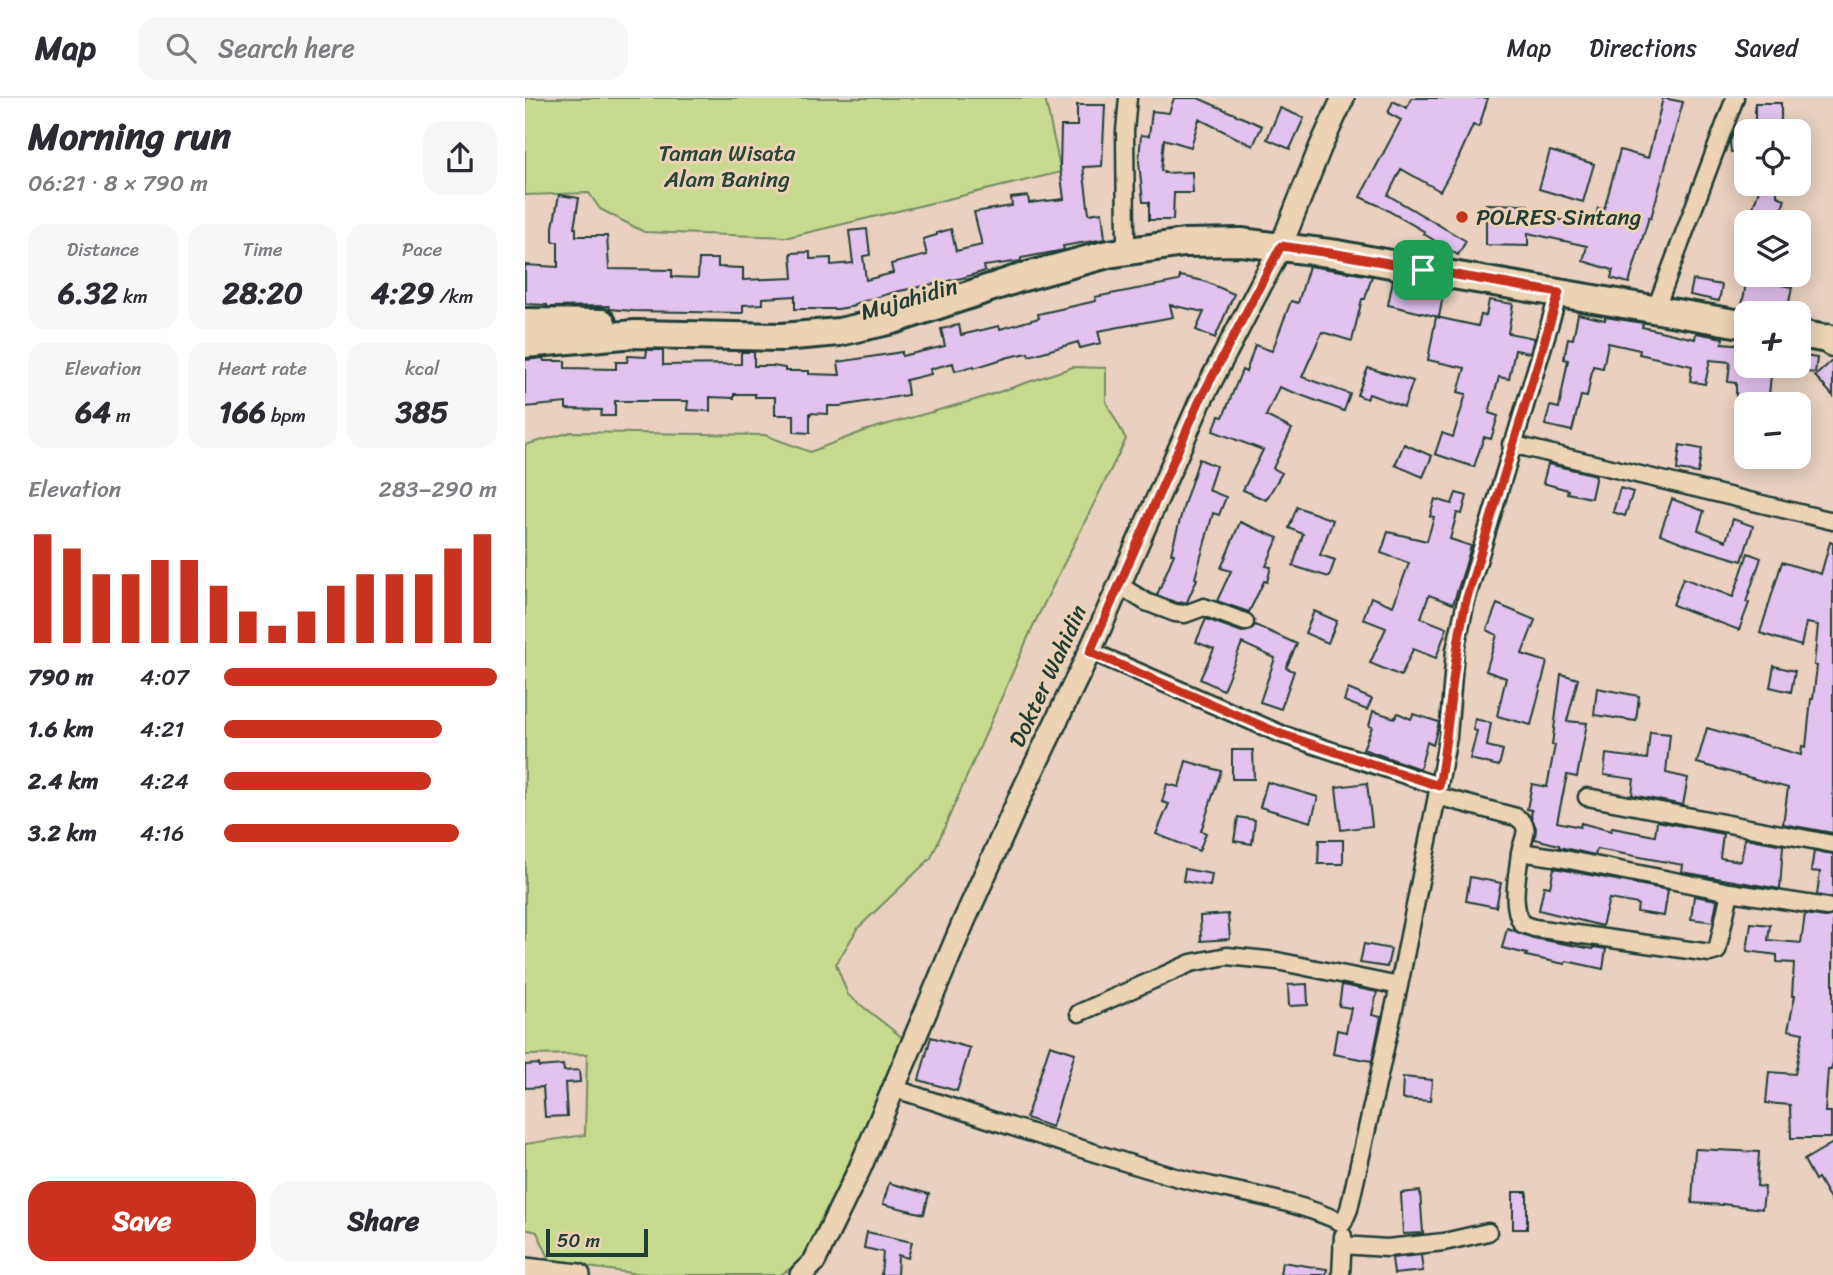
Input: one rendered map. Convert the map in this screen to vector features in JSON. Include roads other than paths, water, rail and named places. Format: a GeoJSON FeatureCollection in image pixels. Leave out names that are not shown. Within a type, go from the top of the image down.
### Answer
{"type":"FeatureCollection","features":[{"type":"Feature","properties":{"kind":"main road","name":"Mujahidin"},"geometry":{"type":"LineString","coordinates":[[525,322],[780,324],[827,320],[859,314],[1009,269],[1126,239],[1210,229],[1284,240]]}},
{"type":"Feature","properties":{"kind":"main road","name":"Mujahidin"},"geometry":{"type":"LineString","coordinates":[[525,344],[635,334],[782,337],[839,332],[893,320],[1020,278],[1108,254],[1184,243],[1284,240]]}},
{"type":"Feature","properties":{"kind":"main road"},"geometry":{"type":"LineString","coordinates":[[1284,240],[1337,254],[1734,323]]}},
{"type":"Feature","properties":{"kind":"main road"},"geometry":{"type":"LineString","coordinates":[[1284,240],[1734,312]]}},
{"type":"Feature","properties":{"kind":"main road"},"geometry":{"type":"LineString","coordinates":[[1811,328],[1832,338]]}},
{"type":"Feature","properties":{"kind":"main road"},"geometry":{"type":"LineString","coordinates":[[1811,335],[1832,338]]}},
{"type":"Feature","properties":{"kind":"street"},"geometry":{"type":"LineString","coordinates":[[1126,239],[1125,131],[1128,98]]}},
{"type":"Feature","properties":{"kind":"street","name":"Dokter Wahidin"},"geometry":{"type":"LineString","coordinates":[[801,1275],[814,1262],[823,1246],[860,1168],[1018,801],[1090,652],[1199,402],[1284,240],[1343,98]]}},
{"type":"Feature","properties":{"kind":"street"},"geometry":{"type":"LineString","coordinates":[[1658,300],[1735,98]]}},
{"type":"Feature","properties":{"kind":"street"},"geometry":{"type":"LineString","coordinates":[[1341,1275],[1343,1223],[1349,1209],[1399,986],[1448,737],[1459,629],[1511,444],[1559,293]]}},
{"type":"Feature","properties":{"kind":"street"},"geometry":{"type":"LineString","coordinates":[[1511,444],[1833,521]]}},
{"type":"Feature","properties":{"kind":"street"},"geometry":{"type":"LineString","coordinates":[[1119,585],[1162,609],[1185,614],[1204,607],[1245,622]]}},
{"type":"Feature","properties":{"kind":"street"},"geometry":{"type":"LineString","coordinates":[[1090,652],[1281,734],[1523,821],[1526,828],[1516,897],[1518,916],[1522,924],[1534,928],[1710,953],[1717,951],[1721,942],[1730,892]]}},
{"type":"Feature","properties":{"kind":"street"},"geometry":{"type":"LineString","coordinates":[[1587,797],[1833,844]]}},
{"type":"Feature","properties":{"kind":"street"},"geometry":{"type":"LineString","coordinates":[[1521,852],[1555,856],[1730,892],[1827,907]]}},
{"type":"Feature","properties":{"kind":"street"},"geometry":{"type":"LineString","coordinates":[[1079,1013],[1191,963],[1227,956],[1277,961],[1399,986]]}},
{"type":"Feature","properties":{"kind":"street"},"geometry":{"type":"LineString","coordinates":[[893,1088],[1109,1158],[1215,1188],[1296,1206],[1343,1223]]}},
{"type":"Feature","properties":{"kind":"street"},"geometry":{"type":"LineString","coordinates":[[1342,1245],[1387,1248],[1444,1242],[1487,1231]]}},
{"type":"Feature","properties":{"kind":"street"},"geometry":{"type":"LineString","coordinates":[[525,1269],[579,1275]]}},
{"type":"Feature","properties":{"kind":"place","name":"POLRES Sintang"},"geometry":{"type":"Point","coordinates":[1462,217]}},
{"type":"Feature","properties":{"kind":"park label","name":"Taman Wisata Alam Baning"},"geometry":{"type":"Point","coordinates":[727,166]}}]}
